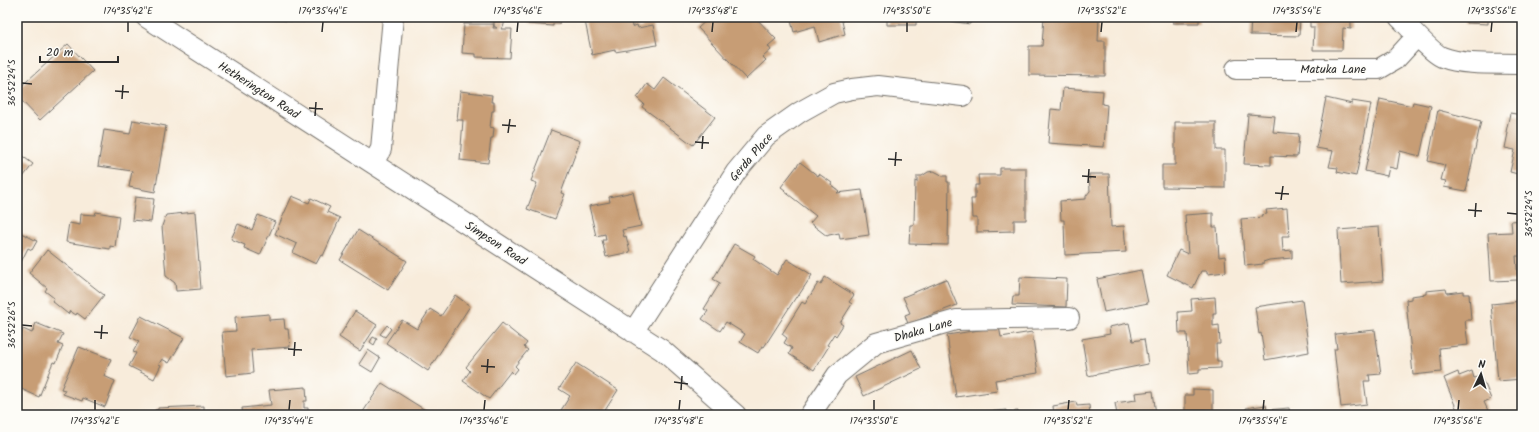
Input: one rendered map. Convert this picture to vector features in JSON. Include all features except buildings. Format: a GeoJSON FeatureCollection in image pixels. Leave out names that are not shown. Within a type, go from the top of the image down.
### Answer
{"type":"FeatureCollection","features":[{"type":"Feature","properties":{"kind":"street","name":"Hetherington Road"},"geometry":{"type":"LineString","coordinates":[[146,17],[373,163]]}},
{"type":"Feature","properties":{"kind":"street"},"geometry":{"type":"LineString","coordinates":[[373,163],[381,149],[393,17]]}},
{"type":"Feature","properties":{"kind":"street"},"geometry":{"type":"LineString","coordinates":[[1399,17],[1417,36],[1441,56],[1466,62],[1522,64]]}},
{"type":"Feature","properties":{"kind":"street","name":"Matuka Lane"},"geometry":{"type":"LineString","coordinates":[[1236,69],[1379,69],[1396,60],[1417,36]]}},
{"type":"Feature","properties":{"kind":"street","name":"Gerda Place"},"geometry":{"type":"LineString","coordinates":[[634,332],[736,172],[766,136],[800,112],[834,93],[852,89],[878,86],[963,96]]}},
{"type":"Feature","properties":{"kind":"street","name":"Simpson Road"},"geometry":{"type":"LineString","coordinates":[[373,163],[662,350],[736,415]]}},
{"type":"Feature","properties":{"kind":"street","name":"Dhaka Lane"},"geometry":{"type":"LineString","coordinates":[[810,415],[837,374],[876,343],[956,320],[1069,318]]}}]}
